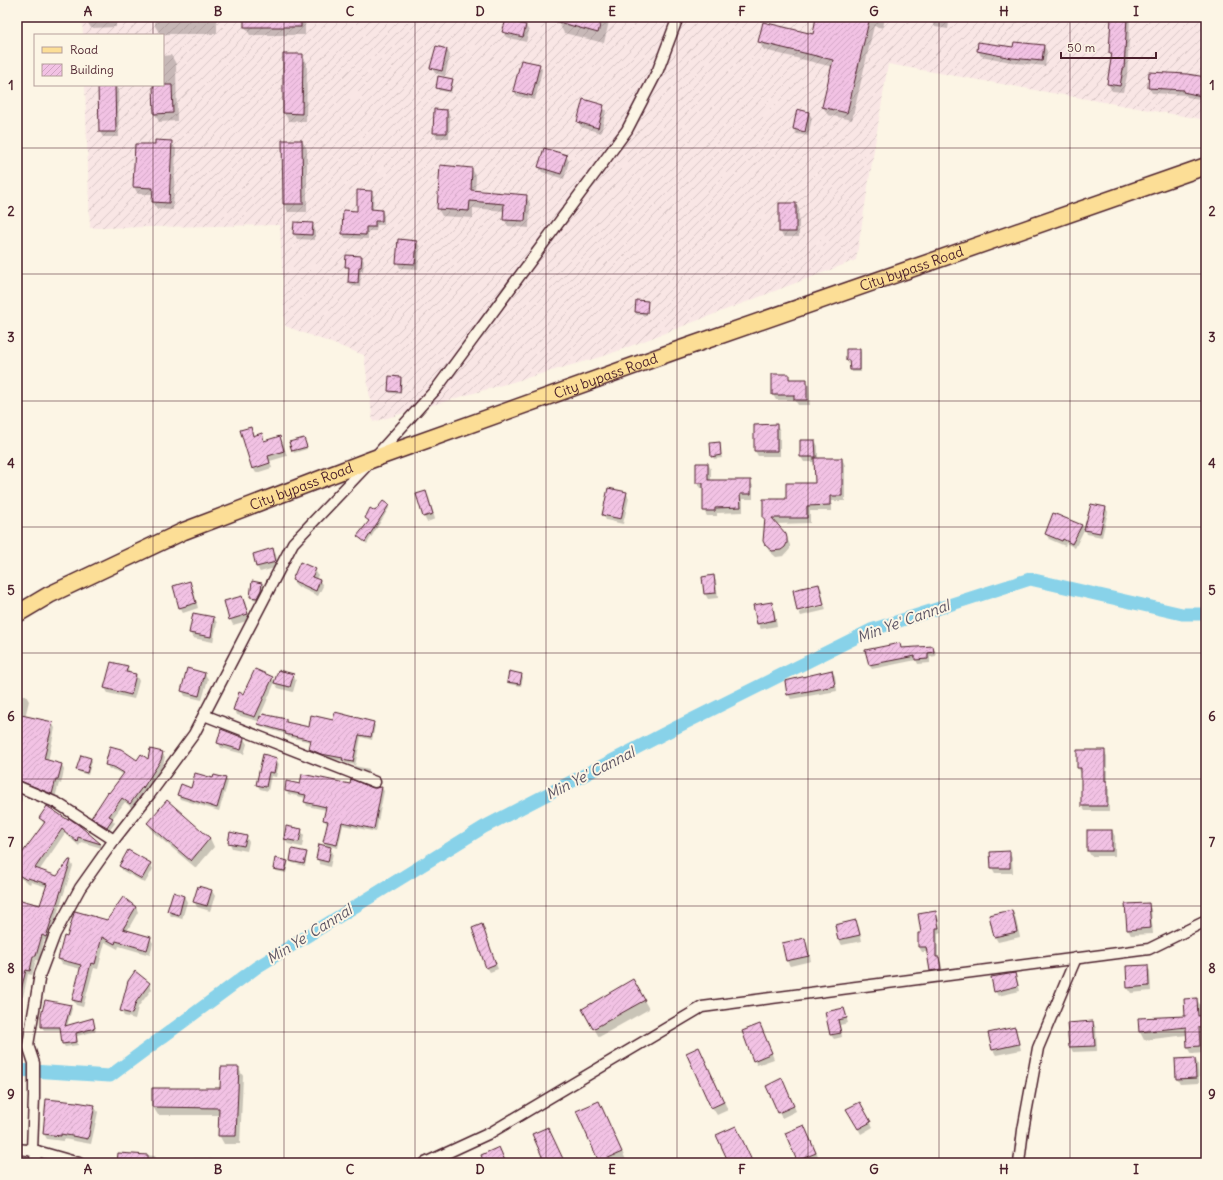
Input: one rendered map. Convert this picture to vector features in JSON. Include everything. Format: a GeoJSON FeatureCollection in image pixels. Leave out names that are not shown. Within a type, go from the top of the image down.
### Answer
{"type":"FeatureCollection","features":[{"type":"Feature","properties":{"kind":"main road","name":"City bypass Road"},"geometry":{"type":"LineString","coordinates":[[17,614],[49,595],[184,531],[373,459],[1206,166]]}},
{"type":"Feature","properties":{"kind":"street"},"geometry":{"type":"LineString","coordinates":[[34,1163],[34,1063],[28,1045],[40,974],[55,934],[80,888],[189,740],[204,715],[293,543],[373,459],[437,388],[627,130],[658,70],[678,17]]}},
{"type":"Feature","properties":{"kind":"street"},"geometry":{"type":"LineString","coordinates":[[204,715],[375,782]]}},
{"type":"Feature","properties":{"kind":"street"},"geometry":{"type":"LineString","coordinates":[[17,786],[57,803],[114,840]]}},
{"type":"Feature","properties":{"kind":"street"},"geometry":{"type":"LineString","coordinates":[[425,1163],[490,1133],[702,1007],[1148,949],[1206,921]]}},
{"type":"Feature","properties":{"kind":"street"},"geometry":{"type":"LineString","coordinates":[[1019,1163],[1023,1130],[1038,1048],[1076,958]]}},
{"type":"Feature","properties":{"kind":"street"},"geometry":{"type":"LineString","coordinates":[[17,1149],[34,1151],[79,1163]]}},
{"type":"Feature","properties":{"kind":"shaded area"},"geometry":{"type":"Polygon","coordinates":[[[82,17],[1206,17],[1206,120],[888,64],[856,260],[607,355],[373,422],[364,355],[285,326],[280,225],[90,228],[85,86],[164,86],[164,34],[83,34],[82,17]]]}},
{"type":"Feature","properties":{"kind":"building"},"geometry":{"type":"Polygon","coordinates":[[[244,17],[301,17],[301,27],[244,27],[244,17]]]}},
{"type":"Feature","properties":{"kind":"building"},"geometry":{"type":"Polygon","coordinates":[[[551,17],[602,17],[598,33],[551,20],[551,17]]]}},
{"type":"Feature","properties":{"kind":"building"},"geometry":{"type":"Polygon","coordinates":[[[816,17],[870,17],[847,113],[822,107],[833,60],[758,42],[763,22],[813,34],[816,17]]]}},
{"type":"Feature","properties":{"kind":"building"},"geometry":{"type":"Polygon","coordinates":[[[1111,17],[1127,17],[1124,69],[1120,86],[1107,84],[1112,53],[1109,53],[1111,17]]]}},
{"type":"Feature","properties":{"kind":"building"},"geometry":{"type":"Polygon","coordinates":[[[506,20],[526,25],[523,37],[502,32],[506,20]]]}},
{"type":"Feature","properties":{"kind":"building"},"geometry":{"type":"Polygon","coordinates":[[[978,42],[1013,47],[1014,42],[1044,45],[1042,61],[1012,58],[977,51],[978,42]]]}},
{"type":"Feature","properties":{"kind":"building"},"geometry":{"type":"Polygon","coordinates":[[[436,46],[447,49],[442,71],[430,68],[436,46]]]}},
{"type":"Feature","properties":{"kind":"building"},"geometry":{"type":"Polygon","coordinates":[[[283,54],[303,54],[302,114],[283,113],[283,54]]]}},
{"type":"Feature","properties":{"kind":"building"},"geometry":{"type":"Polygon","coordinates":[[[521,60],[540,64],[532,96],[513,91],[521,60]]]}},
{"type":"Feature","properties":{"kind":"building"},"geometry":{"type":"Polygon","coordinates":[[[1149,72],[1187,74],[1206,77],[1206,97],[1183,92],[1184,90],[1148,88],[1149,72]]]}},
{"type":"Feature","properties":{"kind":"building"},"geometry":{"type":"Polygon","coordinates":[[[438,76],[453,79],[450,91],[436,88],[438,76]]]}},
{"type":"Feature","properties":{"kind":"building"},"geometry":{"type":"Polygon","coordinates":[[[172,85],[173,113],[154,114],[153,86],[172,85]]]}},
{"type":"Feature","properties":{"kind":"building"},"geometry":{"type":"Polygon","coordinates":[[[98,86],[115,86],[116,132],[99,132],[98,86]]]}},
{"type":"Feature","properties":{"kind":"building"},"geometry":{"type":"Polygon","coordinates":[[[583,99],[604,105],[598,128],[577,122],[583,99]]]}},
{"type":"Feature","properties":{"kind":"building"},"geometry":{"type":"Polygon","coordinates":[[[434,109],[447,110],[447,133],[433,133],[434,109]]]}},
{"type":"Feature","properties":{"kind":"building"},"geometry":{"type":"Polygon","coordinates":[[[797,109],[809,112],[805,132],[793,129],[797,109]]]}},
{"type":"Feature","properties":{"kind":"building"},"geometry":{"type":"Polygon","coordinates":[[[155,140],[172,141],[169,203],[152,202],[153,188],[133,187],[135,144],[155,144],[155,140]]]}},
{"type":"Feature","properties":{"kind":"building"},"geometry":{"type":"Polygon","coordinates":[[[282,140],[302,140],[303,204],[283,204],[282,140]]]}},
{"type":"Feature","properties":{"kind":"building"},"geometry":{"type":"Polygon","coordinates":[[[544,148],[567,155],[561,174],[538,167],[544,148]]]}},
{"type":"Feature","properties":{"kind":"building"},"geometry":{"type":"Polygon","coordinates":[[[440,165],[472,168],[471,190],[527,195],[525,221],[503,220],[504,204],[470,201],[469,211],[437,209],[440,165]]]}},
{"type":"Feature","properties":{"kind":"building"},"geometry":{"type":"Polygon","coordinates":[[[357,190],[372,191],[371,209],[382,210],[382,221],[375,221],[375,227],[366,227],[366,235],[342,234],[343,210],[357,211],[357,190]]]}},
{"type":"Feature","properties":{"kind":"building"},"geometry":{"type":"Polygon","coordinates":[[[779,203],[796,203],[796,232],[779,232],[779,203]]]}},
{"type":"Feature","properties":{"kind":"building"},"geometry":{"type":"Polygon","coordinates":[[[294,222],[313,223],[312,235],[293,234],[294,222]]]}},
{"type":"Feature","properties":{"kind":"building"},"geometry":{"type":"Polygon","coordinates":[[[398,239],[417,241],[415,264],[396,263],[398,239]]]}},
{"type":"Feature","properties":{"kind":"building"},"geometry":{"type":"Polygon","coordinates":[[[346,255],[362,256],[361,267],[359,267],[358,283],[348,282],[349,267],[345,267],[346,255]]]}},
{"type":"Feature","properties":{"kind":"building"},"geometry":{"type":"Polygon","coordinates":[[[636,300],[648,301],[647,313],[635,312],[636,300]]]}},
{"type":"Feature","properties":{"kind":"building"},"geometry":{"type":"Polygon","coordinates":[[[846,349],[860,349],[860,370],[850,370],[849,360],[846,360],[846,349]]]}},
{"type":"Feature","properties":{"kind":"building"},"geometry":{"type":"Polygon","coordinates":[[[772,374],[789,374],[789,379],[807,379],[807,400],[794,400],[794,395],[772,395],[772,374]]]}},
{"type":"Feature","properties":{"kind":"building"},"geometry":{"type":"Polygon","coordinates":[[[389,376],[401,377],[400,392],[388,391],[389,376]]]}},
{"type":"Feature","properties":{"kind":"building"},"geometry":{"type":"Polygon","coordinates":[[[777,424],[777,451],[754,451],[754,425],[777,424]]]}},
{"type":"Feature","properties":{"kind":"building"},"geometry":{"type":"Polygon","coordinates":[[[251,427],[253,436],[262,433],[264,441],[280,436],[284,451],[268,456],[270,463],[252,469],[240,430],[251,427]]]}},
{"type":"Feature","properties":{"kind":"building"},"geometry":{"type":"Polygon","coordinates":[[[304,438],[307,447],[292,451],[289,442],[304,438]]]}},
{"type":"Feature","properties":{"kind":"building"},"geometry":{"type":"Polygon","coordinates":[[[800,440],[815,440],[816,457],[800,457],[800,440]]]}},
{"type":"Feature","properties":{"kind":"building"},"geometry":{"type":"Polygon","coordinates":[[[720,442],[721,455],[711,457],[710,443],[720,442]]]}},
{"type":"Feature","properties":{"kind":"building"},"geometry":{"type":"Polygon","coordinates":[[[814,458],[842,458],[842,496],[830,496],[830,505],[807,506],[807,518],[772,518],[786,534],[787,543],[781,550],[772,551],[763,541],[765,518],[763,518],[763,499],[786,499],[786,483],[815,483],[814,458]]]}},
{"type":"Feature","properties":{"kind":"building"},"geometry":{"type":"Polygon","coordinates":[[[696,463],[708,463],[708,480],[751,480],[751,494],[740,494],[741,507],[715,508],[715,511],[703,511],[703,483],[696,483],[696,463]]]}},
{"type":"Feature","properties":{"kind":"building"},"geometry":{"type":"Polygon","coordinates":[[[608,488],[627,492],[621,519],[602,515],[608,488]]]}},
{"type":"Feature","properties":{"kind":"building"},"geometry":{"type":"Polygon","coordinates":[[[426,491],[433,514],[423,517],[416,494],[426,491]]]}},
{"type":"Feature","properties":{"kind":"building"},"geometry":{"type":"Polygon","coordinates":[[[383,501],[389,505],[365,542],[357,536],[369,521],[365,518],[370,508],[375,511],[383,501]]]}},
{"type":"Feature","properties":{"kind":"building"},"geometry":{"type":"Polygon","coordinates":[[[1091,504],[1106,507],[1100,533],[1084,530],[1091,504]]]}},
{"type":"Feature","properties":{"kind":"building"},"geometry":{"type":"Polygon","coordinates":[[[1053,513],[1082,525],[1072,544],[1063,539],[1062,541],[1045,534],[1053,513]]]}},
{"type":"Feature","properties":{"kind":"building"},"geometry":{"type":"Polygon","coordinates":[[[273,548],[276,562],[256,567],[253,554],[273,548]]]}},
{"type":"Feature","properties":{"kind":"building"},"geometry":{"type":"Polygon","coordinates":[[[300,562],[316,569],[312,577],[320,580],[316,591],[292,580],[300,562]]]}},
{"type":"Feature","properties":{"kind":"building"},"geometry":{"type":"Polygon","coordinates":[[[714,575],[716,593],[704,594],[702,577],[714,575]]]}},
{"type":"Feature","properties":{"kind":"building"},"geometry":{"type":"Polygon","coordinates":[[[190,581],[196,603],[179,608],[173,586],[190,581]]]}},
{"type":"Feature","properties":{"kind":"building"},"geometry":{"type":"Polygon","coordinates":[[[252,581],[262,583],[261,590],[257,598],[250,597],[252,581]]]}},
{"type":"Feature","properties":{"kind":"building"},"geometry":{"type":"Polygon","coordinates":[[[819,584],[824,605],[797,611],[793,590],[819,584]]]}},
{"type":"Feature","properties":{"kind":"building"},"geometry":{"type":"Polygon","coordinates":[[[242,596],[248,614],[229,620],[224,601],[242,596]]]}},
{"type":"Feature","properties":{"kind":"building"},"geometry":{"type":"Polygon","coordinates":[[[772,602],[775,620],[757,624],[753,605],[772,602]]]}},
{"type":"Feature","properties":{"kind":"building"},"geometry":{"type":"Polygon","coordinates":[[[193,613],[214,617],[211,637],[189,633],[193,613]]]}},
{"type":"Feature","properties":{"kind":"building"},"geometry":{"type":"Polygon","coordinates":[[[900,643],[901,648],[933,646],[934,652],[928,653],[928,659],[915,660],[915,656],[869,665],[865,650],[900,643]]]}},
{"type":"Feature","properties":{"kind":"building"},"geometry":{"type":"Polygon","coordinates":[[[111,662],[128,666],[126,672],[136,674],[131,695],[104,688],[111,662]]]}},
{"type":"Feature","properties":{"kind":"building"},"geometry":{"type":"Polygon","coordinates":[[[187,668],[205,673],[199,696],[181,691],[187,668]]]}},
{"type":"Feature","properties":{"kind":"building"},"geometry":{"type":"Polygon","coordinates":[[[255,669],[273,677],[255,717],[233,710],[239,692],[243,694],[255,669]]]}},
{"type":"Feature","properties":{"kind":"building"},"geometry":{"type":"Polygon","coordinates":[[[278,670],[294,674],[290,687],[274,683],[278,670]]]}},
{"type":"Feature","properties":{"kind":"building"},"geometry":{"type":"Polygon","coordinates":[[[832,670],[835,686],[787,695],[785,681],[832,670]]]}},
{"type":"Feature","properties":{"kind":"building"},"geometry":{"type":"Polygon","coordinates":[[[509,671],[522,674],[520,684],[507,682],[509,671]]]}},
{"type":"Feature","properties":{"kind":"building"},"geometry":{"type":"Polygon","coordinates":[[[335,712],[374,722],[371,737],[359,735],[353,762],[342,760],[343,758],[321,754],[309,749],[311,740],[285,734],[286,732],[258,724],[260,716],[262,717],[263,714],[286,719],[286,722],[309,727],[311,715],[333,720],[335,712]]]}},
{"type":"Feature","properties":{"kind":"building"},"geometry":{"type":"Polygon","coordinates":[[[17,714],[53,722],[44,759],[62,764],[52,794],[17,780],[17,714]]]}},
{"type":"Feature","properties":{"kind":"building"},"geometry":{"type":"Polygon","coordinates":[[[221,729],[244,738],[241,750],[217,743],[221,729]]]}},
{"type":"Feature","properties":{"kind":"building"},"geometry":{"type":"Polygon","coordinates":[[[110,746],[121,749],[137,760],[141,754],[148,759],[150,749],[163,752],[161,760],[143,788],[143,786],[130,804],[122,798],[109,816],[113,818],[107,827],[91,818],[108,792],[109,793],[124,773],[114,767],[105,765],[110,746]]]}},
{"type":"Feature","properties":{"kind":"building"},"geometry":{"type":"Polygon","coordinates":[[[1077,750],[1105,750],[1107,806],[1081,806],[1081,768],[1077,768],[1077,750]]]}},
{"type":"Feature","properties":{"kind":"building"},"geometry":{"type":"Polygon","coordinates":[[[263,754],[277,758],[274,773],[269,772],[266,787],[256,785],[263,754]]]}},
{"type":"Feature","properties":{"kind":"building"},"geometry":{"type":"Polygon","coordinates":[[[81,755],[91,758],[87,773],[76,770],[81,755]]]}},
{"type":"Feature","properties":{"kind":"building"},"geometry":{"type":"Polygon","coordinates":[[[195,773],[213,778],[214,775],[226,778],[217,808],[177,795],[181,784],[191,788],[195,773]]]}},
{"type":"Feature","properties":{"kind":"building"},"geometry":{"type":"Polygon","coordinates":[[[302,774],[350,784],[351,779],[373,788],[382,787],[374,829],[342,822],[337,845],[323,842],[328,821],[323,820],[326,807],[304,802],[306,795],[285,791],[286,781],[300,784],[302,774]]]}},
{"type":"Feature","properties":{"kind":"building"},"geometry":{"type":"Polygon","coordinates":[[[167,800],[210,838],[191,861],[147,823],[167,800]]]}},
{"type":"Feature","properties":{"kind":"building"},"geometry":{"type":"Polygon","coordinates":[[[47,806],[68,820],[69,818],[101,844],[78,837],[77,842],[62,829],[35,868],[57,876],[69,860],[71,860],[46,937],[42,935],[36,956],[33,956],[30,971],[26,970],[21,990],[17,990],[17,899],[40,905],[47,884],[28,878],[27,880],[17,874],[17,860],[45,822],[39,818],[47,806]]]}},
{"type":"Feature","properties":{"kind":"building"},"geometry":{"type":"Polygon","coordinates":[[[286,826],[302,829],[299,842],[284,839],[286,826]]]}},
{"type":"Feature","properties":{"kind":"building"},"geometry":{"type":"Polygon","coordinates":[[[1087,830],[1112,830],[1112,851],[1087,851],[1087,830]]]}},
{"type":"Feature","properties":{"kind":"building"},"geometry":{"type":"Polygon","coordinates":[[[230,832],[247,836],[244,846],[228,843],[230,832]]]}},
{"type":"Feature","properties":{"kind":"building"},"geometry":{"type":"Polygon","coordinates":[[[319,844],[331,847],[328,862],[316,859],[319,844]]]}},
{"type":"Feature","properties":{"kind":"building"},"geometry":{"type":"Polygon","coordinates":[[[292,849],[307,852],[304,864],[290,861],[292,849]]]}},
{"type":"Feature","properties":{"kind":"building"},"geometry":{"type":"Polygon","coordinates":[[[128,850],[151,863],[142,879],[119,866],[128,850]]]}},
{"type":"Feature","properties":{"kind":"building"},"geometry":{"type":"Polygon","coordinates":[[[1010,851],[1010,868],[991,868],[990,852],[1010,851]]]}},
{"type":"Feature","properties":{"kind":"building"},"geometry":{"type":"Polygon","coordinates":[[[275,858],[288,861],[285,871],[273,869],[275,858]]]}},
{"type":"Feature","properties":{"kind":"building"},"geometry":{"type":"Polygon","coordinates":[[[198,886],[212,890],[207,906],[193,902],[198,886]]]}},
{"type":"Feature","properties":{"kind":"building"},"geometry":{"type":"Polygon","coordinates":[[[173,892],[184,896],[179,915],[167,911],[173,892]]]}},
{"type":"Feature","properties":{"kind":"building"},"geometry":{"type":"Polygon","coordinates":[[[123,897],[136,907],[123,929],[151,937],[147,950],[116,941],[115,944],[102,937],[95,964],[91,963],[81,1002],[72,1000],[81,965],[58,959],[64,936],[67,937],[74,913],[75,911],[107,920],[123,897]]]}},
{"type":"Feature","properties":{"kind":"building"},"geometry":{"type":"Polygon","coordinates":[[[1149,903],[1151,928],[1127,930],[1125,904],[1149,903]]]}},
{"type":"Feature","properties":{"kind":"building"},"geometry":{"type":"Polygon","coordinates":[[[1012,910],[1017,932],[994,937],[989,915],[1012,910]]]}},
{"type":"Feature","properties":{"kind":"building"},"geometry":{"type":"Polygon","coordinates":[[[936,911],[939,928],[936,928],[936,957],[939,957],[941,969],[930,971],[926,947],[918,947],[918,933],[921,933],[918,914],[936,911]]]}},
{"type":"Feature","properties":{"kind":"building"},"geometry":{"type":"Polygon","coordinates":[[[856,920],[860,935],[838,940],[835,925],[856,920]]]}},
{"type":"Feature","properties":{"kind":"building"},"geometry":{"type":"Polygon","coordinates":[[[482,924],[496,964],[486,968],[472,928],[482,924]]]}},
{"type":"Feature","properties":{"kind":"building"},"geometry":{"type":"Polygon","coordinates":[[[805,938],[809,956],[786,961],[782,943],[805,938]]]}},
{"type":"Feature","properties":{"kind":"building"},"geometry":{"type":"Polygon","coordinates":[[[1148,965],[1149,986],[1127,988],[1126,966],[1148,965]]]}},
{"type":"Feature","properties":{"kind":"building"},"geometry":{"type":"Polygon","coordinates":[[[135,971],[150,983],[136,1002],[132,1014],[120,1011],[128,981],[135,971]]]}},
{"type":"Feature","properties":{"kind":"building"},"geometry":{"type":"Polygon","coordinates":[[[1015,973],[1018,986],[994,992],[991,977],[1015,973]]]}},
{"type":"Feature","properties":{"kind":"building"},"geometry":{"type":"Polygon","coordinates":[[[633,979],[645,1000],[593,1029],[582,1009],[633,979]]]}},
{"type":"Feature","properties":{"kind":"building"},"geometry":{"type":"Polygon","coordinates":[[[1197,998],[1198,1016],[1206,1015],[1206,1026],[1199,1027],[1200,1046],[1187,1047],[1186,1027],[1139,1032],[1138,1018],[1185,1016],[1184,999],[1197,998]]]}},
{"type":"Feature","properties":{"kind":"building"},"geometry":{"type":"Polygon","coordinates":[[[45,1000],[71,1005],[65,1026],[93,1018],[95,1028],[76,1033],[77,1042],[62,1044],[60,1027],[41,1027],[41,1016],[45,1000]]]}},
{"type":"Feature","properties":{"kind":"building"},"geometry":{"type":"Polygon","coordinates":[[[844,1008],[847,1018],[838,1020],[841,1033],[830,1035],[825,1012],[844,1008]]]}},
{"type":"Feature","properties":{"kind":"building"},"geometry":{"type":"Polygon","coordinates":[[[1093,1021],[1095,1046],[1069,1047],[1067,1023],[1093,1021]]]}},
{"type":"Feature","properties":{"kind":"building"},"geometry":{"type":"Polygon","coordinates":[[[760,1024],[772,1053],[753,1061],[742,1031],[760,1024]]]}},
{"type":"Feature","properties":{"kind":"building"},"geometry":{"type":"Polygon","coordinates":[[[1015,1027],[1019,1044],[992,1050],[988,1033],[1015,1027]]]}},
{"type":"Feature","properties":{"kind":"building"},"geometry":{"type":"Polygon","coordinates":[[[699,1047],[724,1102],[711,1108],[686,1053],[699,1047]]]}},
{"type":"Feature","properties":{"kind":"building"},"geometry":{"type":"Polygon","coordinates":[[[1195,1058],[1196,1078],[1176,1079],[1175,1059],[1195,1058]]]}},
{"type":"Feature","properties":{"kind":"building"},"geometry":{"type":"Polygon","coordinates":[[[221,1067],[239,1067],[236,1136],[218,1136],[219,1108],[152,1107],[152,1088],[220,1088],[221,1067]]]}},
{"type":"Feature","properties":{"kind":"building"},"geometry":{"type":"Polygon","coordinates":[[[782,1078],[794,1106],[778,1113],[766,1086],[782,1078]]]}},
{"type":"Feature","properties":{"kind":"building"},"geometry":{"type":"Polygon","coordinates":[[[46,1099],[95,1105],[88,1139],[61,1134],[61,1136],[43,1134],[46,1099]]]}},
{"type":"Feature","properties":{"kind":"building"},"geometry":{"type":"Polygon","coordinates":[[[599,1101],[622,1152],[599,1162],[576,1111],[599,1101]]]}},
{"type":"Feature","properties":{"kind":"building"},"geometry":{"type":"Polygon","coordinates":[[[860,1102],[871,1122],[858,1129],[846,1109],[860,1102]]]}},
{"type":"Feature","properties":{"kind":"building"},"geometry":{"type":"Polygon","coordinates":[[[804,1125],[816,1153],[797,1161],[785,1133],[804,1125]]]}},
{"type":"Feature","properties":{"kind":"building"},"geometry":{"type":"Polygon","coordinates":[[[736,1126],[753,1163],[729,1163],[716,1135],[736,1126]]]}},
{"type":"Feature","properties":{"kind":"building"},"geometry":{"type":"Polygon","coordinates":[[[548,1127],[565,1163],[545,1163],[532,1134],[548,1127]]]}},
{"type":"Feature","properties":{"kind":"building"},"geometry":{"type":"Polygon","coordinates":[[[499,1147],[506,1163],[484,1163],[481,1155],[499,1147]]]}},
{"type":"Feature","properties":{"kind":"building"},"geometry":{"type":"Polygon","coordinates":[[[118,1153],[148,1155],[148,1163],[117,1163],[118,1153]]]}},
{"type":"Feature","properties":{"kind":"waterway","name":"Min Ye' Cannal"},"geometry":{"type":"LineString","coordinates":[[17,1070],[110,1076],[257,967],[484,827],[675,728],[871,630],[1030,579],[1182,614],[1206,614]]}}]}
